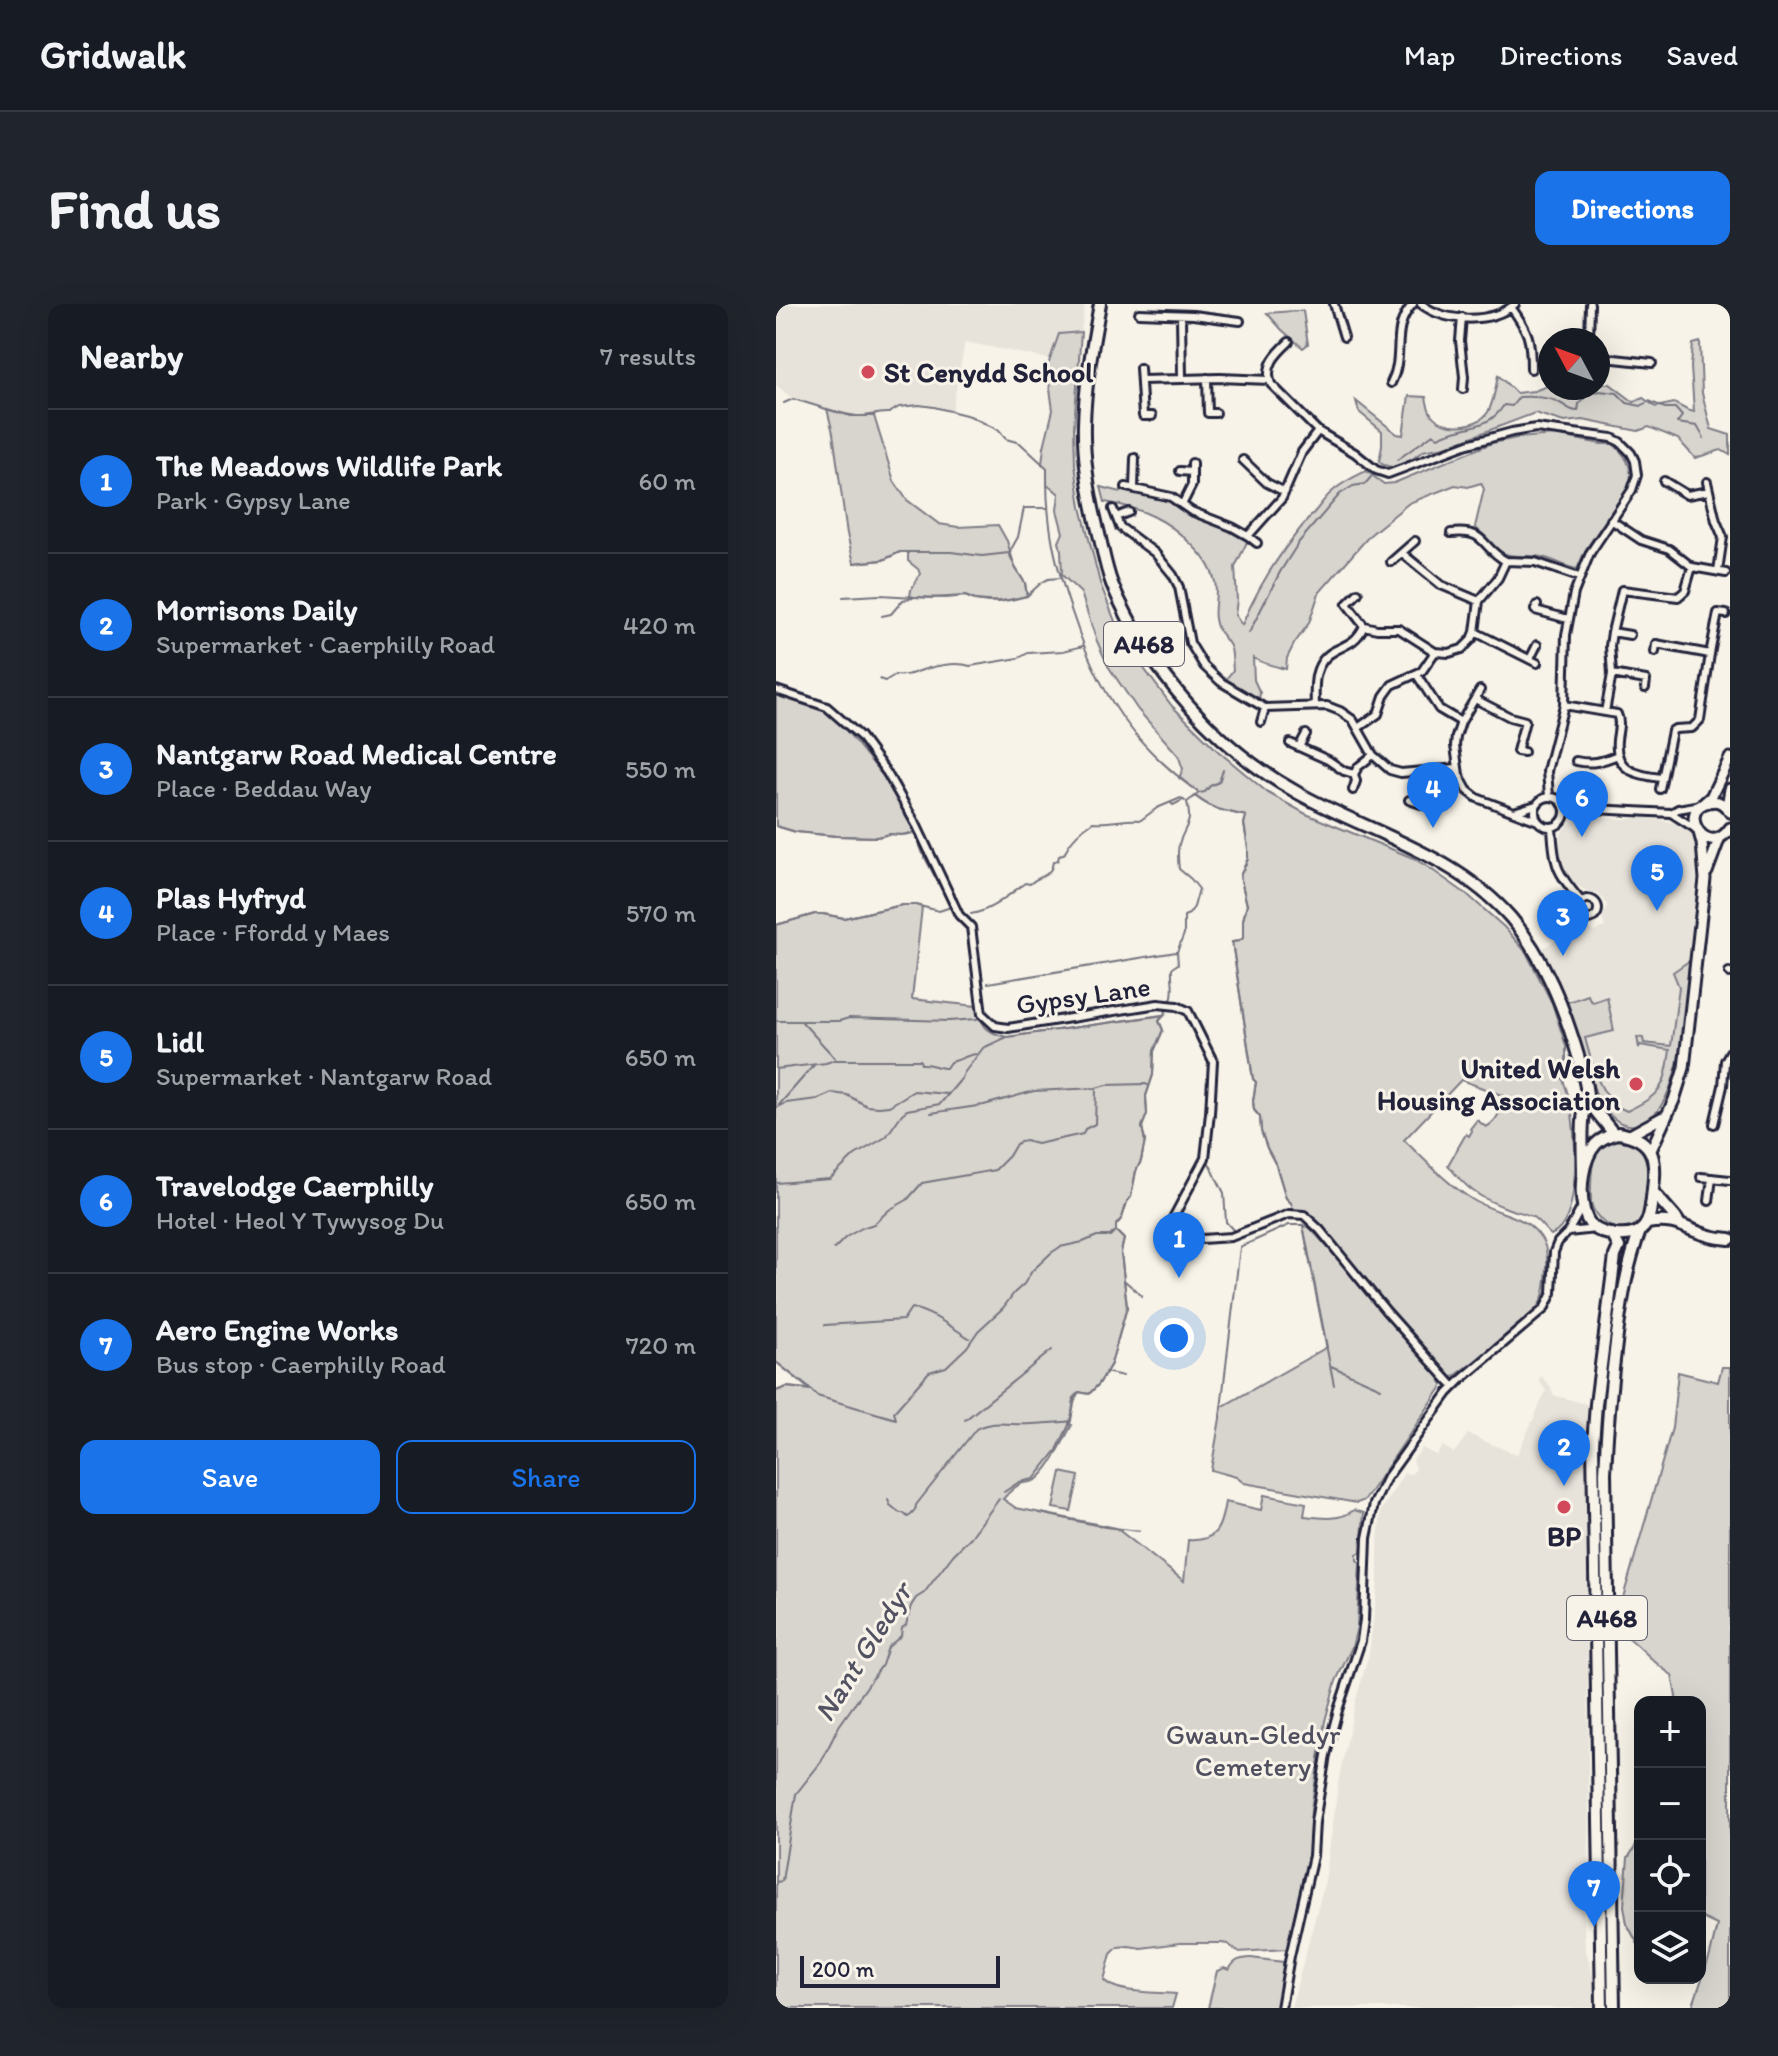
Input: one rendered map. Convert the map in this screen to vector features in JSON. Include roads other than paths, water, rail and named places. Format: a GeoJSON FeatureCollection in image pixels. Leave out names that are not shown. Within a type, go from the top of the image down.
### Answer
{"type":"FeatureCollection","features":[{"type":"Feature","properties":{"kind":"main road","name":"A468"},"geometry":{"type":"LineString","coordinates":[[1100,304],[1089,364],[1084,426],[1089,492],[1111,581],[1131,624],[1166,678],[1200,716],[1246,759],[1298,793],[1455,870],[1512,919],[1551,980],[1568,1022],[1583,1073],[1587,1100],[1583,1172]]}},
{"type":"Feature","properties":{"kind":"main road"},"geometry":{"type":"LineString","coordinates":[[1651,1150],[1674,1100],[1684,1068],[1705,879],[1702,843],[1695,813],[1711,797],[1730,758]]}},
{"type":"Feature","properties":{"kind":"main road"},"geometry":{"type":"LineString","coordinates":[[1728,810],[1730,789]]}},
{"type":"Feature","properties":{"kind":"main road"},"geometry":{"type":"LineString","coordinates":[[1703,804],[1717,801],[1728,810]]}},
{"type":"Feature","properties":{"kind":"main road"},"geometry":{"type":"LineString","coordinates":[[1698,830],[1712,839],[1727,832]]}},
{"type":"Feature","properties":{"kind":"main road"},"geometry":{"type":"LineString","coordinates":[[1705,879],[1727,832]]}},
{"type":"Feature","properties":{"kind":"main road","name":"A468"},"geometry":{"type":"LineString","coordinates":[[1587,1100],[1614,1134]]}},
{"type":"Feature","properties":{"kind":"main road"},"geometry":{"type":"LineString","coordinates":[[1630,1135],[1666,1115]]}},
{"type":"Feature","properties":{"kind":"main road"},"geometry":{"type":"LineString","coordinates":[[1644,1227],[1656,1164],[1651,1150],[1630,1135],[1618,1133],[1607,1136],[1596,1144],[1583,1172],[1583,1205],[1588,1220],[1603,1231],[1624,1235],[1661,1221],[1679,1223],[1710,1236],[1730,1239]]}},
{"type":"Feature","properties":{"kind":"main road"},"geometry":{"type":"LineString","coordinates":[[1653,1192],[1679,1223]]}},
{"type":"Feature","properties":{"kind":"main road","name":"A468"},"geometry":{"type":"LineString","coordinates":[[1614,2008],[1605,1473],[1610,1386],[1623,1290],[1632,1254],[1644,1227]]}},
{"type":"Feature","properties":{"kind":"main road","name":"A468"},"geometry":{"type":"LineString","coordinates":[[1602,2008],[1593,1444],[1615,1256],[1603,1231]]}},
{"type":"Feature","properties":{"kind":"street"},"geometry":{"type":"LineString","coordinates":[[1158,313],[1159,304]]}},
{"type":"Feature","properties":{"kind":"street"},"geometry":{"type":"LineString","coordinates":[[1334,304],[1341,334]]}},
{"type":"Feature","properties":{"kind":"street"},"geometry":{"type":"LineString","coordinates":[[1391,383],[1397,370],[1400,323],[1413,304]]}},
{"type":"Feature","properties":{"kind":"street"},"geometry":{"type":"LineString","coordinates":[[1421,304],[1436,313],[1462,317],[1488,317],[1513,306],[1527,330],[1531,369]]}},
{"type":"Feature","properties":{"kind":"street"},"geometry":{"type":"LineString","coordinates":[[1589,328],[1590,304]]}},
{"type":"Feature","properties":{"kind":"street"},"geometry":{"type":"LineString","coordinates":[[1228,318],[1233,309]]}},
{"type":"Feature","properties":{"kind":"street"},"geometry":{"type":"LineString","coordinates":[[1139,313],[1240,321]]}},
{"type":"Feature","properties":{"kind":"street"},"geometry":{"type":"LineString","coordinates":[[1181,316],[1182,378]]}},
{"type":"Feature","properties":{"kind":"street"},"geometry":{"type":"LineString","coordinates":[[1462,317],[1460,349],[1464,365],[1463,389]]}},
{"type":"Feature","properties":{"kind":"street"},"geometry":{"type":"LineString","coordinates":[[1269,380],[1271,362],[1287,344],[1277,340]]}},
{"type":"Feature","properties":{"kind":"street"},"geometry":{"type":"LineString","coordinates":[[1522,358],[1531,359]]}},
{"type":"Feature","properties":{"kind":"street"},"geometry":{"type":"LineString","coordinates":[[1610,359],[1652,363]]}},
{"type":"Feature","properties":{"kind":"street"},"geometry":{"type":"LineString","coordinates":[[1140,368],[1143,416]]}},
{"type":"Feature","properties":{"kind":"street"},"geometry":{"type":"LineString","coordinates":[[1207,378],[1208,413]]}},
{"type":"Feature","properties":{"kind":"street"},"geometry":{"type":"LineString","coordinates":[[1142,380],[1269,380],[1318,431],[1382,473],[1393,473],[1468,444],[1536,428],[1604,436],[1627,448],[1637,467],[1635,483],[1590,553],[1579,577],[1568,619],[1564,705],[1547,771],[1549,796]]}},
{"type":"Feature","properties":{"kind":"street"},"geometry":{"type":"LineString","coordinates":[[1134,417],[1152,416]]}},
{"type":"Feature","properties":{"kind":"street"},"geometry":{"type":"LineString","coordinates":[[1248,536],[1277,505],[1302,452],[1318,431]]}},
{"type":"Feature","properties":{"kind":"street"},"geometry":{"type":"LineString","coordinates":[[1135,458],[1130,487],[1171,497],[1196,514],[1211,517],[1257,543]]}},
{"type":"Feature","properties":{"kind":"street"},"geometry":{"type":"LineString","coordinates":[[1243,460],[1267,483],[1285,492]]}},
{"type":"Feature","properties":{"kind":"street"},"geometry":{"type":"LineString","coordinates":[[1250,466],[1256,460]]}},
{"type":"Feature","properties":{"kind":"street"},"geometry":{"type":"LineString","coordinates":[[1182,505],[1192,485],[1192,463]]}},
{"type":"Feature","properties":{"kind":"street"},"geometry":{"type":"LineString","coordinates":[[1180,471],[1192,472]]}},
{"type":"Feature","properties":{"kind":"street"},"geometry":{"type":"LineString","coordinates":[[1664,481],[1687,495],[1709,491]]}},
{"type":"Feature","properties":{"kind":"street"},"geometry":{"type":"LineString","coordinates":[[1611,520],[1641,540],[1669,549],[1692,567],[1722,572],[1723,537],[1707,482]]}},
{"type":"Feature","properties":{"kind":"street"},"geometry":{"type":"LineString","coordinates":[[1129,512],[1114,513],[1120,527],[1155,553],[1173,575],[1179,587],[1190,643],[1204,666],[1221,682],[1265,708],[1327,706],[1340,711],[1358,728],[1373,755],[1385,767],[1396,772],[1457,768]]}},
{"type":"Feature","properties":{"kind":"street"},"geometry":{"type":"LineString","coordinates":[[1451,533],[1467,531],[1474,534],[1506,561],[1535,562],[1579,577]]}},
{"type":"Feature","properties":{"kind":"street"},"geometry":{"type":"LineString","coordinates":[[1391,562],[1415,541]]}},
{"type":"Feature","properties":{"kind":"street"},"geometry":{"type":"LineString","coordinates":[[1402,553],[1441,585],[1479,601]]}},
{"type":"Feature","properties":{"kind":"street"},"geometry":{"type":"LineString","coordinates":[[1347,604],[1364,626],[1399,629],[1435,652],[1449,653],[1462,649],[1472,639],[1479,601],[1498,578],[1506,561]]}},
{"type":"Feature","properties":{"kind":"street"},"geometry":{"type":"LineString","coordinates":[[1605,712],[1612,674],[1610,646],[1622,590],[1678,597],[1685,591],[1692,567]]}},
{"type":"Feature","properties":{"kind":"street"},"geometry":{"type":"LineString","coordinates":[[1339,609],[1358,593]]}},
{"type":"Feature","properties":{"kind":"street"},"geometry":{"type":"LineString","coordinates":[[1537,605],[1535,610],[1568,619]]}},
{"type":"Feature","properties":{"kind":"street"},"geometry":{"type":"LineString","coordinates":[[1660,789],[1672,731],[1692,728],[1700,720],[1718,613],[1726,614]]}},
{"type":"Feature","properties":{"kind":"street"},"geometry":{"type":"LineString","coordinates":[[1315,706],[1315,677],[1320,665],[1328,654],[1353,641],[1364,626]]}},
{"type":"Feature","properties":{"kind":"street"},"geometry":{"type":"LineString","coordinates":[[1475,632],[1534,661],[1537,645]]}},
{"type":"Feature","properties":{"kind":"street"},"geometry":{"type":"LineString","coordinates":[[1612,632],[1630,635]]}},
{"type":"Feature","properties":{"kind":"street"},"geometry":{"type":"LineString","coordinates":[[1655,652],[1656,644],[1710,654]]}},
{"type":"Feature","properties":{"kind":"street"},"geometry":{"type":"LineString","coordinates":[[1358,728],[1378,714],[1384,696],[1392,685],[1417,675],[1426,668],[1435,652]]}},
{"type":"Feature","properties":{"kind":"street"},"geometry":{"type":"LineString","coordinates":[[1612,674],[1646,680],[1645,688]]}},
{"type":"Feature","properties":{"kind":"street"},"geometry":{"type":"LineString","coordinates":[[1417,675],[1439,709],[1461,722]]}},
{"type":"Feature","properties":{"kind":"street","name":"Gypsy Lane"},"geometry":{"type":"LineString","coordinates":[[776,690],[816,702],[835,713],[860,736],[887,773],[917,826],[959,915],[971,927],[982,1014],[995,1026],[1008,1028],[1158,1004],[1188,1011],[1213,1061],[1205,1158],[1173,1218],[1169,1231],[1175,1238],[1231,1237],[1289,1214],[1304,1215],[1454,1387]]}},
{"type":"Feature","properties":{"kind":"street"},"geometry":{"type":"LineString","coordinates":[[1480,690],[1456,737],[1457,768],[1467,790],[1477,798],[1545,826],[1560,823],[1566,811],[1559,799],[1549,796],[1536,805],[1514,812]]}},
{"type":"Feature","properties":{"kind":"street"},"geometry":{"type":"LineString","coordinates":[[1475,699],[1510,717],[1528,722],[1517,751],[1524,752]]}},
{"type":"Feature","properties":{"kind":"street"},"geometry":{"type":"LineString","coordinates":[[1564,705],[1619,716],[1618,755],[1624,766],[1633,772],[1661,778]]}},
{"type":"Feature","properties":{"kind":"street"},"geometry":{"type":"LineString","coordinates":[[1261,722],[1265,708]]}},
{"type":"Feature","properties":{"kind":"street"},"geometry":{"type":"LineString","coordinates":[[1299,747],[1306,734]]}},
{"type":"Feature","properties":{"kind":"street"},"geometry":{"type":"LineString","coordinates":[[1290,743],[1354,774]]}},
{"type":"Feature","properties":{"kind":"street"},"geometry":{"type":"LineString","coordinates":[[1353,790],[1356,781],[1354,774],[1358,767],[1373,755]]}},
{"type":"Feature","properties":{"kind":"street"},"geometry":{"type":"LineString","coordinates":[[1576,761],[1597,763],[1618,755]]}},
{"type":"Feature","properties":{"kind":"street"},"geometry":{"type":"LineString","coordinates":[[1421,804],[1425,772]]}},
{"type":"Feature","properties":{"kind":"street"},"geometry":{"type":"LineString","coordinates":[[1409,800],[1428,808]]}},
{"type":"Feature","properties":{"kind":"street"},"geometry":{"type":"LineString","coordinates":[[1671,813],[1703,804]]}},
{"type":"Feature","properties":{"kind":"street"},"geometry":{"type":"LineString","coordinates":[[1536,805],[1538,821]]}},
{"type":"Feature","properties":{"kind":"street"},"geometry":{"type":"LineString","coordinates":[[1566,811],[1594,809],[1671,813],[1698,830]]}},
{"type":"Feature","properties":{"kind":"street"},"geometry":{"type":"LineString","coordinates":[[1552,827],[1556,865],[1581,901]]}},
{"type":"Feature","properties":{"kind":"street"},"geometry":{"type":"LineString","coordinates":[[1725,1119],[1715,1120],[1725,1061],[1730,1052]]}},
{"type":"Feature","properties":{"kind":"street"},"geometry":{"type":"LineString","coordinates":[[1701,1177],[1730,1180]]}},
{"type":"Feature","properties":{"kind":"street"},"geometry":{"type":"LineString","coordinates":[[1709,1201],[1712,1178]]}},
{"type":"Feature","properties":{"kind":"street"},"geometry":{"type":"LineString","coordinates":[[1281,2008],[1313,1856],[1326,1755],[1361,1641],[1367,1538],[1374,1504],[1386,1479],[1454,1387],[1544,1309],[1552,1293],[1554,1252],[1583,1205]]}},
{"type":"Feature","properties":{"kind":"street"},"geometry":{"type":"LineString","coordinates":[[1568,1232],[1603,1231]]}},
{"type":"Feature","properties":{"kind":"waterway","name":"Nant Gledyr"},"geometry":{"type":"LineString","coordinates":[[1397,460],[1433,434],[1438,437],[1490,420],[1504,405],[1512,406],[1519,397],[1551,399],[1578,411],[1579,404],[1587,395],[1599,391],[1617,393],[1627,403],[1641,406],[1649,401],[1665,408],[1675,408],[1682,416],[1677,423],[1697,426],[1704,438]]}},
{"type":"Feature","properties":{"kind":"waterway"},"geometry":{"type":"LineString","coordinates":[[784,403],[793,399],[861,416],[889,413],[899,407],[934,407],[970,416],[998,430],[1006,439],[1020,443],[1047,468],[1050,527],[1057,562],[1079,632],[1097,674],[1111,701],[1136,736],[1161,762],[1199,793]]}},
{"type":"Feature","properties":{"kind":"waterway","name":"Nant Gledyr"},"geometry":{"type":"LineString","coordinates":[[1249,633],[1299,542],[1340,494],[1353,486],[1365,484],[1371,477]]}},
{"type":"Feature","properties":{"kind":"waterway"},"geometry":{"type":"LineString","coordinates":[[1027,595],[1025,583],[1009,553],[1018,537],[1024,508],[1047,508]]}},
{"type":"Feature","properties":{"kind":"waterway"},"geometry":{"type":"LineString","coordinates":[[854,563],[883,560],[900,552],[951,552],[982,556],[1009,553]]}},
{"type":"Feature","properties":{"kind":"waterway"},"geometry":{"type":"LineString","coordinates":[[843,597],[965,596],[999,602],[1027,596],[1048,579],[1060,578]]}},
{"type":"Feature","properties":{"kind":"waterway"},"geometry":{"type":"LineString","coordinates":[[882,616],[891,614],[903,600],[913,598]]}},
{"type":"Feature","properties":{"kind":"waterway"},"geometry":{"type":"LineString","coordinates":[[879,679],[885,681],[895,675],[944,665],[970,666],[1019,658],[1028,653],[1063,651],[1083,646]]}},
{"type":"Feature","properties":{"kind":"waterway","name":"Nant Gledyr"},"geometry":{"type":"LineString","coordinates":[[1199,793],[1219,782],[1223,770]]}},
{"type":"Feature","properties":{"kind":"waterway"},"geometry":{"type":"LineString","coordinates":[[1195,796],[1213,808],[1246,816],[1248,859],[1240,876],[1247,905],[1243,938],[1232,942],[1253,1079],[1256,1082],[1254,1110],[1260,1117],[1267,1148],[1286,1198],[1291,1203]]}},
{"type":"Feature","properties":{"kind":"waterway","name":"Nant Gledyr"},"geometry":{"type":"LineString","coordinates":[[1171,1000],[1172,968],[1178,964],[1177,952],[1184,934],[1184,916],[1194,907],[1199,889],[1179,869],[1178,859],[1179,844],[1189,819],[1187,802],[1194,797]]}},
{"type":"Feature","properties":{"kind":"waterway"},"geometry":{"type":"LineString","coordinates":[[971,914],[993,906],[1025,883],[1030,884],[1047,874],[1053,862],[1093,822],[1141,820],[1157,808],[1181,798],[1185,801]]}},
{"type":"Feature","properties":{"kind":"waterway"},"geometry":{"type":"LineString","coordinates":[[1171,803],[1173,805],[1183,800]]}},
{"type":"Feature","properties":{"kind":"waterway"},"geometry":{"type":"LineString","coordinates":[[776,925],[815,914],[844,918],[902,905],[939,911],[951,907],[915,833],[877,837],[836,836],[779,827]]}},
{"type":"Feature","properties":{"kind":"waterway"},"geometry":{"type":"LineString","coordinates":[[988,983],[1176,952]]}},
{"type":"Feature","properties":{"kind":"waterway","name":"Nant Gledyr"},"geometry":{"type":"LineString","coordinates":[[1004,1492],[1019,1482],[1034,1479],[1057,1450],[1071,1421],[1074,1397],[1079,1392],[1089,1394],[1111,1364],[1127,1307],[1121,1252],[1124,1239],[1116,1231],[1116,1225],[1131,1197],[1141,1161],[1145,1141],[1142,1127],[1147,1114],[1146,1096],[1153,1075],[1154,1051],[1163,1030],[1159,1021],[1166,1011]]}},
{"type":"Feature","properties":{"kind":"waterway"},"geometry":{"type":"LineString","coordinates":[[776,1183],[830,1179],[855,1155],[886,1137],[907,1110],[940,1104],[983,1048],[1007,1037],[1162,1015]]}},
{"type":"Feature","properties":{"kind":"waterway"},"geometry":{"type":"LineString","coordinates":[[776,1021],[977,1019]]}},
{"type":"Feature","properties":{"kind":"waterway"},"geometry":{"type":"LineString","coordinates":[[802,1022],[835,1058]]}},
{"type":"Feature","properties":{"kind":"waterway"},"geometry":{"type":"LineString","coordinates":[[776,1069],[834,1060],[920,1060],[921,1064],[946,1068],[950,1062],[976,1054]]}},
{"type":"Feature","properties":{"kind":"waterway"},"geometry":{"type":"LineString","coordinates":[[779,1105],[814,1065]]}},
{"type":"Feature","properties":{"kind":"waterway"},"geometry":{"type":"LineString","coordinates":[[931,1113],[984,1105],[1034,1091],[1106,1085],[1149,1086]]}},
{"type":"Feature","properties":{"kind":"waterway"},"geometry":{"type":"LineString","coordinates":[[834,1249],[846,1237],[874,1224],[889,1210],[907,1200],[922,1183],[995,1170],[1020,1142],[1037,1144],[1083,1134],[1085,1129],[1095,1124],[1096,1088]]}},
{"type":"Feature","properties":{"kind":"waterway"},"geometry":{"type":"LineString","coordinates":[[776,1108],[832,1093],[847,1095],[867,1106],[879,1107],[889,1106],[914,1091],[947,1094]]}},
{"type":"Feature","properties":{"kind":"waterway"},"geometry":{"type":"LineString","coordinates":[[1209,1163],[1224,1193],[1226,1222],[1234,1231]]}},
{"type":"Feature","properties":{"kind":"waterway"},"geometry":{"type":"LineString","coordinates":[[1220,1417],[1240,1247],[1289,1225],[1303,1225],[1311,1268]]}},
{"type":"Feature","properties":{"kind":"waterway"},"geometry":{"type":"LineString","coordinates":[[776,1362],[817,1396],[896,1419],[894,1412],[929,1372],[946,1367],[967,1347],[978,1331],[1003,1308],[1032,1271],[1051,1253],[1060,1247],[1097,1236],[1110,1236],[1114,1232]]}},
{"type":"Feature","properties":{"kind":"waterway"},"geometry":{"type":"LineString","coordinates":[[1313,1279],[1334,1385]]}},
{"type":"Feature","properties":{"kind":"waterway"},"geometry":{"type":"LineString","coordinates":[[1125,1281],[1142,1296]]}},
{"type":"Feature","properties":{"kind":"waterway"},"geometry":{"type":"LineString","coordinates":[[825,1325],[903,1320],[911,1308],[934,1316],[969,1338]]}},
{"type":"Feature","properties":{"kind":"waterway"},"geometry":{"type":"LineString","coordinates":[[965,1420],[1052,1350]]}},
{"type":"Feature","properties":{"kind":"waterway"},"geometry":{"type":"LineString","coordinates":[[1331,1366],[1381,1388]]}},
{"type":"Feature","properties":{"kind":"waterway"},"geometry":{"type":"LineString","coordinates":[[1105,1372],[1123,1376]]}},
{"type":"Feature","properties":{"kind":"waterway"},"geometry":{"type":"LineString","coordinates":[[776,1391],[787,1387],[810,1390]]}},
{"type":"Feature","properties":{"kind":"waterway"},"geometry":{"type":"LineString","coordinates":[[888,1500],[900,1513],[908,1517],[911,1515],[976,1429],[996,1424],[1071,1421]]}},
{"type":"Feature","properties":{"kind":"waterway","name":"Nant Gledyr"},"geometry":{"type":"LineString","coordinates":[[776,1882],[782,1881],[796,1794],[821,1762],[839,1726],[882,1665],[888,1647],[901,1636],[916,1598],[924,1593],[971,1537],[999,1499]]}},
{"type":"Feature","properties":{"kind":"waterway"},"geometry":{"type":"LineString","coordinates":[[1040,1513],[1139,1531]]}},
{"type":"Feature","properties":{"kind":"place","name":"St Cenydd School"},"geometry":{"type":"Point","coordinates":[868,372]}},
{"type":"Feature","properties":{"kind":"place","name":"Plas Hyfryd"},"geometry":{"type":"Point","coordinates":[1433,828]}},
{"type":"Feature","properties":{"kind":"place","name":"Travelodge Caerphilly"},"geometry":{"type":"Point","coordinates":[1582,837]}},
{"type":"Feature","properties":{"kind":"place","name":"Lidl"},"geometry":{"type":"Point","coordinates":[1657,911]}},
{"type":"Feature","properties":{"kind":"place","name":"Nantgarw Road Medical Centre"},"geometry":{"type":"Point","coordinates":[1563,956]}},
{"type":"Feature","properties":{"kind":"place","name":"United Welsh Housing Association"},"geometry":{"type":"Point","coordinates":[1636,1084]}},
{"type":"Feature","properties":{"kind":"place","name":"The Meadows Wildlife Park"},"geometry":{"type":"Point","coordinates":[1179,1278]}},
{"type":"Feature","properties":{"kind":"place","name":"Morrisons Daily"},"geometry":{"type":"Point","coordinates":[1564,1486]}},
{"type":"Feature","properties":{"kind":"place","name":"BP"},"geometry":{"type":"Point","coordinates":[1564,1507]}},
{"type":"Feature","properties":{"kind":"place","name":"Aero Engine Works"},"geometry":{"type":"Point","coordinates":[1594,1927]}},
{"type":"Feature","properties":{"kind":"park label","name":"Gwaun-Gledyr Cemetery"},"geometry":{"type":"Point","coordinates":[1253,1750]}}]}
